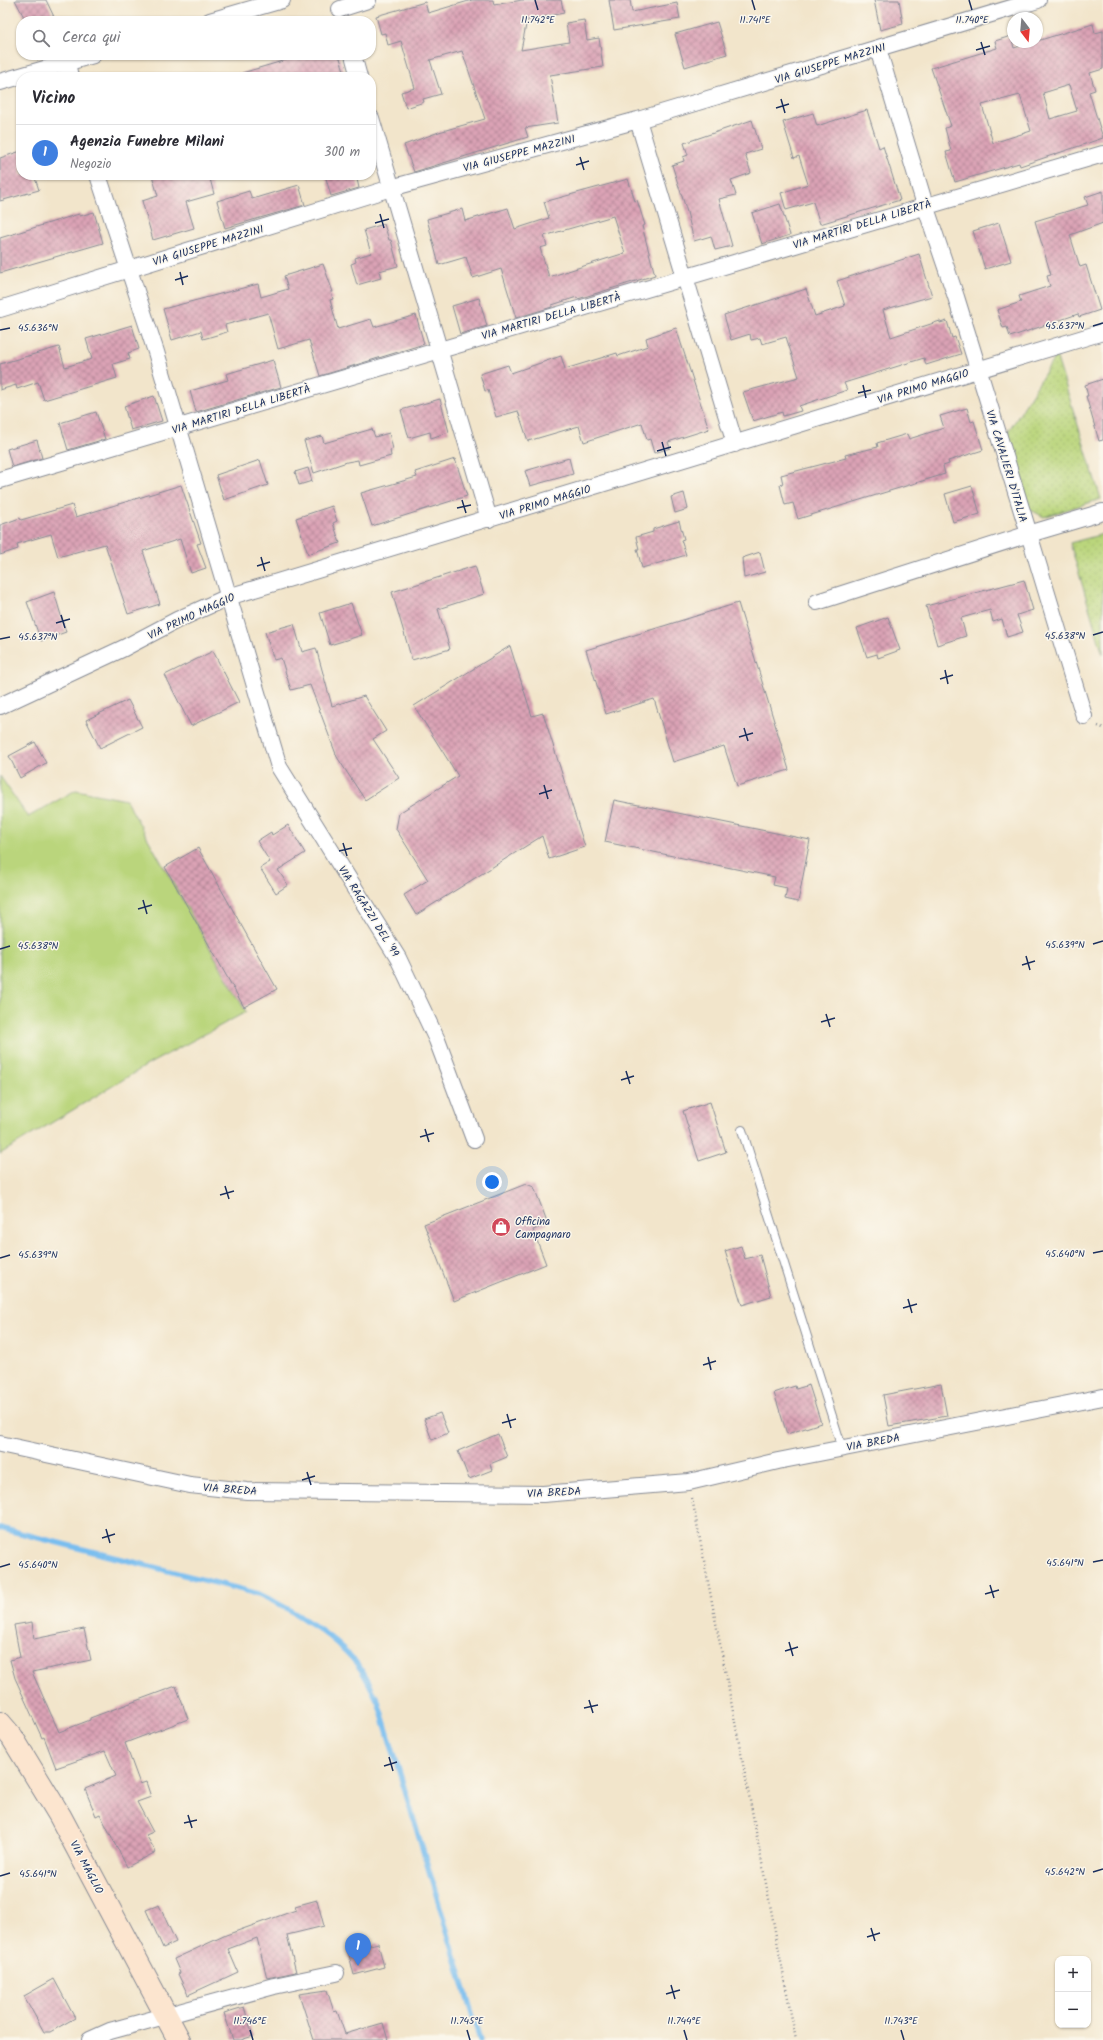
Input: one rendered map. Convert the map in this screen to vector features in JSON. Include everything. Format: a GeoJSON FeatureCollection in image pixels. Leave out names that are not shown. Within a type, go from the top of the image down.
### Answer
{"type":"FeatureCollection","features":[{"type":"Feature","properties":{"kind":"main road","name":"VIA MAGLIO"},"geometry":{"type":"LineString","coordinates":[[0,1723],[12,1737],[60,1816],[180,2040]]}},
{"type":"Feature","properties":{"kind":"street"},"geometry":{"type":"LineString","coordinates":[[227,16],[282,0]]}},
{"type":"Feature","properties":{"kind":"street"},"geometry":{"type":"LineString","coordinates":[[340,10],[368,0]]}},
{"type":"Feature","properties":{"kind":"street","name":"VIA GIUSEPPE MAZZINI"},"geometry":{"type":"LineString","coordinates":[[0,309],[391,188],[638,120],[1038,0]]}},
{"type":"Feature","properties":{"kind":"street","name":"VIA CAVALIERI D'ITALIA"},"geometry":{"type":"LineString","coordinates":[[878,49],[925,206],[978,369],[1005,462],[1029,534],[1103,512]]}},
{"type":"Feature","properties":{"kind":"street"},"geometry":{"type":"LineString","coordinates":[[57,72],[68,70],[85,60]]}},
{"type":"Feature","properties":{"kind":"street"},"geometry":{"type":"LineString","coordinates":[[354,60],[358,72]]}},
{"type":"Feature","properties":{"kind":"street"},"geometry":{"type":"LineString","coordinates":[[0,82],[16,79]]}},
{"type":"Feature","properties":{"kind":"street"},"geometry":{"type":"LineString","coordinates":[[638,120],[735,444]]}},
{"type":"Feature","properties":{"kind":"street"},"geometry":{"type":"LineString","coordinates":[[376,136],[489,519]]}},
{"type":"Feature","properties":{"kind":"street","name":"VIA MARTIRI DELLA LIBERTÀ"},"geometry":{"type":"LineString","coordinates":[[0,480],[1103,154]]}},
{"type":"Feature","properties":{"kind":"street","name":"VIA RAGAZZI DEL '99"},"geometry":{"type":"LineString","coordinates":[[100,180],[204,509],[228,597],[279,767],[398,958],[437,1040],[474,1138]]}},
{"type":"Feature","properties":{"kind":"street","name":"VIA PRIMO MAGGIO"},"geometry":{"type":"LineString","coordinates":[[0,706],[124,648],[177,620],[228,597],[1103,332]]}},
{"type":"Feature","properties":{"kind":"street"},"geometry":{"type":"LineString","coordinates":[[817,602],[1029,534],[1084,716]]}},
{"type":"Feature","properties":{"kind":"street","name":"VIA BREDA"},"geometry":{"type":"LineString","coordinates":[[0,1444],[190,1485],[247,1491],[543,1494],[689,1482],[842,1448],[1103,1397]]}},
{"type":"Feature","properties":{"kind":"street"},"geometry":{"type":"LineString","coordinates":[[90,2040],[110,2031],[274,1986],[336,1973]]}},
{"type":"Feature","properties":{"kind":"lane"},"geometry":{"type":"LineString","coordinates":[[742,1130],[842,1448]]}},
{"type":"Feature","properties":{"kind":"path"},"geometry":{"type":"LineString","coordinates":[[689,1482],[796,2040]]}},
{"type":"Feature","properties":{"kind":"green space"},"geometry":{"type":"Polygon","coordinates":[[[1056,355],[1101,499],[1044,517],[1029,509],[1006,436],[1056,355]]]}},
{"type":"Feature","properties":{"kind":"green space"},"geometry":{"type":"Polygon","coordinates":[[[1103,534],[1103,655],[1070,543],[1103,534]]]}},
{"type":"Feature","properties":{"kind":"green space"},"geometry":{"type":"Polygon","coordinates":[[[0,776],[28,817],[76,790],[126,800],[246,1012],[149,1064],[0,1154],[0,776]]]}},
{"type":"Feature","properties":{"kind":"building"},"geometry":{"type":"Polygon","coordinates":[[[15,0],[46,0],[54,16],[23,16],[15,0]]]}},
{"type":"Feature","properties":{"kind":"building"},"geometry":{"type":"Polygon","coordinates":[[[472,0],[493,0],[494,5],[522,0],[561,0],[564,13],[527,20],[521,50],[569,42],[566,23],[584,20],[587,40],[599,38],[603,67],[550,75],[558,123],[525,128],[528,137],[414,172],[404,145],[439,132],[485,119],[462,51],[430,60],[441,94],[423,99],[424,102],[406,108],[401,92],[415,88],[401,41],[388,45],[385,33],[381,34],[376,16],[425,2],[428,13],[472,0]]]}},
{"type":"Feature","properties":{"kind":"building"},"geometry":{"type":"Polygon","coordinates":[[[609,0],[630,0],[632,12],[677,3],[680,19],[614,30],[609,0]]]}},
{"type":"Feature","properties":{"kind":"building"},"geometry":{"type":"Polygon","coordinates":[[[874,0],[899,0],[903,24],[880,30],[874,0]]]}},
{"type":"Feature","properties":{"kind":"building"},"geometry":{"type":"Polygon","coordinates":[[[717,22],[727,54],[685,67],[675,34],[717,22]]]}},
{"type":"Feature","properties":{"kind":"building"},"geometry":{"type":"Polygon","coordinates":[[[1093,24],[1095,33],[1103,31],[1103,69],[1090,73],[1095,90],[1089,92],[1103,138],[1020,166],[1019,163],[955,182],[946,152],[951,151],[945,128],[951,126],[931,68],[997,48],[995,41],[1007,37],[1007,48],[1043,48],[1043,39],[1093,24]],[[1069,85],[1043,93],[1050,119],[1077,111],[1069,85]],[[1020,95],[982,105],[993,143],[1031,131],[1020,95]]]}},
{"type":"Feature","properties":{"kind":"building"},"geometry":{"type":"Polygon","coordinates":[[[286,60],[341,60],[344,72],[245,72],[286,60]]]}},
{"type":"Feature","properties":{"kind":"building"},"geometry":{"type":"Polygon","coordinates":[[[867,110],[879,148],[883,146],[900,200],[820,224],[813,202],[786,210],[781,193],[808,184],[799,156],[794,158],[783,122],[813,113],[817,126],[867,110]]]}},
{"type":"Feature","properties":{"kind":"building"},"geometry":{"type":"Polygon","coordinates":[[[752,120],[761,149],[745,154],[751,173],[731,180],[736,195],[719,199],[732,246],[715,250],[711,236],[694,241],[687,212],[672,165],[684,161],[683,157],[688,155],[684,143],[752,120]]]}},
{"type":"Feature","properties":{"kind":"building"},"geometry":{"type":"Polygon","coordinates":[[[16,153],[16,180],[36,180],[39,190],[0,201],[0,158],[16,153]]]}},
{"type":"Feature","properties":{"kind":"building"},"geometry":{"type":"Polygon","coordinates":[[[628,179],[645,225],[642,226],[655,275],[578,299],[577,297],[552,305],[552,307],[516,318],[501,269],[473,278],[466,257],[439,265],[427,219],[462,209],[465,221],[508,208],[515,229],[549,218],[544,202],[628,179]],[[613,216],[544,236],[547,246],[540,248],[549,277],[625,253],[613,216]]]}},
{"type":"Feature","properties":{"kind":"building"},"geometry":{"type":"Polygon","coordinates":[[[153,180],[210,180],[214,194],[186,202],[194,228],[153,240],[142,201],[158,196],[153,180]]]}},
{"type":"Feature","properties":{"kind":"building"},"geometry":{"type":"Polygon","coordinates":[[[326,180],[357,180],[359,188],[331,196],[326,180]]]}},
{"type":"Feature","properties":{"kind":"building"},"geometry":{"type":"Polygon","coordinates":[[[299,185],[305,205],[225,228],[217,201],[249,191],[252,199],[299,185]]]}},
{"type":"Feature","properties":{"kind":"building"},"geometry":{"type":"Polygon","coordinates":[[[1103,191],[1103,223],[1070,235],[1080,267],[1086,265],[1100,310],[1079,317],[1078,314],[1010,337],[1007,327],[1003,328],[997,310],[1021,302],[1019,296],[1050,286],[1047,276],[1051,275],[1035,221],[1088,205],[1085,197],[1103,191]]]}},
{"type":"Feature","properties":{"kind":"building"},"geometry":{"type":"Polygon","coordinates":[[[780,204],[790,235],[762,244],[752,213],[780,204]]]}},
{"type":"Feature","properties":{"kind":"building"},"geometry":{"type":"Polygon","coordinates":[[[94,212],[103,243],[0,273],[0,238],[79,214],[80,216],[94,212]]]}},
{"type":"Feature","properties":{"kind":"building"},"geometry":{"type":"Polygon","coordinates":[[[999,223],[1011,261],[985,269],[973,231],[999,223]]]}},
{"type":"Feature","properties":{"kind":"building"},"geometry":{"type":"Polygon","coordinates":[[[384,224],[389,240],[391,240],[398,266],[379,271],[381,278],[357,285],[351,264],[356,262],[355,258],[371,253],[364,230],[384,224]]]}},
{"type":"Feature","properties":{"kind":"building"},"geometry":{"type":"Polygon","coordinates":[[[919,254],[932,296],[883,310],[891,337],[940,321],[940,323],[947,321],[952,338],[955,337],[961,354],[926,365],[924,358],[844,383],[847,390],[799,406],[801,411],[783,416],[782,412],[753,421],[743,392],[799,377],[786,337],[762,344],[760,338],[751,340],[750,334],[731,340],[724,315],[806,289],[815,316],[845,306],[837,281],[919,254]]]}},
{"type":"Feature","properties":{"kind":"building"},"geometry":{"type":"Polygon","coordinates":[[[323,264],[333,292],[331,292],[333,299],[330,300],[338,329],[371,319],[374,327],[416,315],[424,344],[320,376],[309,340],[278,349],[268,313],[225,325],[227,332],[203,339],[201,331],[172,340],[163,309],[258,284],[261,297],[288,289],[284,276],[323,264]]]}},
{"type":"Feature","properties":{"kind":"building"},"geometry":{"type":"Polygon","coordinates":[[[479,298],[487,326],[460,334],[452,306],[479,298]]]}},
{"type":"Feature","properties":{"kind":"building"},"geometry":{"type":"Polygon","coordinates":[[[132,325],[139,349],[128,353],[130,359],[113,364],[117,378],[44,400],[38,382],[17,389],[16,385],[0,390],[0,364],[59,347],[65,367],[92,359],[86,339],[132,325]]]}},
{"type":"Feature","properties":{"kind":"building"},"geometry":{"type":"Polygon","coordinates":[[[676,328],[709,429],[668,442],[670,448],[654,453],[650,439],[647,440],[642,423],[584,442],[579,426],[528,441],[518,411],[496,417],[488,390],[485,391],[480,374],[508,365],[511,373],[561,356],[565,369],[617,353],[618,356],[648,346],[646,338],[676,328]]]}},
{"type":"Feature","properties":{"kind":"building"},"geometry":{"type":"Polygon","coordinates":[[[273,360],[281,387],[196,412],[190,391],[228,380],[226,374],[273,360]]]}},
{"type":"Feature","properties":{"kind":"building"},"geometry":{"type":"Polygon","coordinates":[[[1103,379],[1103,440],[1099,441],[1086,396],[1088,396],[1085,385],[1103,379]]]}},
{"type":"Feature","properties":{"kind":"building"},"geometry":{"type":"Polygon","coordinates":[[[154,396],[162,421],[131,430],[124,406],[154,396]]]}},
{"type":"Feature","properties":{"kind":"building"},"geometry":{"type":"Polygon","coordinates":[[[440,399],[449,432],[431,438],[430,432],[409,438],[401,410],[440,399]]]}},
{"type":"Feature","properties":{"kind":"building"},"geometry":{"type":"Polygon","coordinates":[[[967,408],[971,422],[974,421],[983,450],[948,461],[949,464],[943,466],[945,474],[798,519],[793,503],[785,505],[780,485],[783,484],[781,475],[846,458],[845,455],[878,447],[877,443],[907,434],[909,439],[944,428],[940,416],[967,408]]]}},
{"type":"Feature","properties":{"kind":"building"},"geometry":{"type":"Polygon","coordinates":[[[96,412],[105,439],[68,450],[60,423],[96,412]]]}},
{"type":"Feature","properties":{"kind":"building"},"geometry":{"type":"Polygon","coordinates":[[[372,429],[375,437],[389,433],[393,449],[390,450],[391,456],[359,465],[358,460],[347,462],[314,473],[304,441],[322,436],[324,443],[372,429]]]}},
{"type":"Feature","properties":{"kind":"building"},"geometry":{"type":"Polygon","coordinates":[[[37,440],[42,458],[12,467],[7,449],[37,440]]]}},
{"type":"Feature","properties":{"kind":"building"},"geometry":{"type":"Polygon","coordinates":[[[569,458],[573,474],[530,486],[525,471],[569,458]]]}},
{"type":"Feature","properties":{"kind":"building"},"geometry":{"type":"Polygon","coordinates":[[[455,459],[467,496],[372,526],[361,493],[417,477],[415,472],[455,459]]]}},
{"type":"Feature","properties":{"kind":"building"},"geometry":{"type":"Polygon","coordinates":[[[260,460],[268,485],[224,500],[216,475],[260,460]]]}},
{"type":"Feature","properties":{"kind":"building"},"geometry":{"type":"Polygon","coordinates":[[[308,468],[312,481],[299,485],[295,472],[308,468]]]}},
{"type":"Feature","properties":{"kind":"building"},"geometry":{"type":"Polygon","coordinates":[[[181,485],[201,543],[197,544],[206,568],[191,573],[180,539],[143,551],[160,604],[128,614],[105,544],[58,557],[51,534],[17,544],[18,549],[0,555],[0,525],[20,518],[21,520],[72,505],[76,517],[181,485]]]}},
{"type":"Feature","properties":{"kind":"building"},"geometry":{"type":"Polygon","coordinates":[[[972,486],[980,514],[953,522],[945,494],[972,486]]]}},
{"type":"Feature","properties":{"kind":"building"},"geometry":{"type":"Polygon","coordinates":[[[684,493],[688,509],[675,513],[671,497],[684,493]]]}},
{"type":"Feature","properties":{"kind":"building"},"geometry":{"type":"Polygon","coordinates":[[[332,506],[337,521],[333,523],[340,543],[308,554],[296,518],[332,506]]]}},
{"type":"Feature","properties":{"kind":"building"},"geometry":{"type":"Polygon","coordinates":[[[679,521],[684,539],[681,540],[686,555],[642,568],[637,549],[639,549],[636,537],[653,532],[653,529],[679,521]]]}},
{"type":"Feature","properties":{"kind":"building"},"geometry":{"type":"Polygon","coordinates":[[[760,552],[765,572],[744,578],[742,558],[760,552]]]}},
{"type":"Feature","properties":{"kind":"building"},"geometry":{"type":"Polygon","coordinates":[[[475,566],[484,594],[438,609],[450,649],[412,660],[392,592],[475,566]]]}},
{"type":"Feature","properties":{"kind":"building"},"geometry":{"type":"Polygon","coordinates":[[[1024,580],[1033,610],[1017,615],[1023,632],[1007,637],[1002,619],[993,622],[990,610],[961,618],[966,636],[937,645],[926,606],[1024,580]]]}},
{"type":"Feature","properties":{"kind":"building"},"geometry":{"type":"Polygon","coordinates":[[[54,592],[66,632],[41,641],[27,602],[54,592]]]}},
{"type":"Feature","properties":{"kind":"building"},"geometry":{"type":"Polygon","coordinates":[[[351,603],[362,635],[330,645],[320,613],[351,603]]]}},
{"type":"Feature","properties":{"kind":"building"},"geometry":{"type":"Polygon","coordinates":[[[738,603],[789,770],[737,786],[724,746],[673,762],[654,699],[606,714],[586,650],[738,603]]]}},
{"type":"Feature","properties":{"kind":"building"},"geometry":{"type":"Polygon","coordinates":[[[888,617],[900,650],[878,658],[877,654],[867,657],[857,628],[888,617]]]}},
{"type":"Feature","properties":{"kind":"building"},"geometry":{"type":"Polygon","coordinates":[[[294,624],[302,652],[316,648],[332,706],[364,696],[386,731],[373,739],[399,778],[365,800],[337,757],[310,685],[291,690],[281,658],[274,660],[265,632],[294,624]]]}},
{"type":"Feature","properties":{"kind":"building"},"geometry":{"type":"Polygon","coordinates":[[[510,646],[532,716],[543,713],[585,847],[549,859],[542,836],[416,915],[404,895],[428,880],[396,829],[399,813],[458,776],[414,706],[510,646]]]}},
{"type":"Feature","properties":{"kind":"building"},"geometry":{"type":"Polygon","coordinates":[[[213,651],[239,702],[191,726],[165,675],[213,651]]]}},
{"type":"Feature","properties":{"kind":"building"},"geometry":{"type":"Polygon","coordinates":[[[128,700],[142,727],[100,748],[86,720],[128,700]]]}},
{"type":"Feature","properties":{"kind":"building"},"geometry":{"type":"Polygon","coordinates":[[[35,742],[46,763],[20,778],[9,756],[35,742]]]}},
{"type":"Feature","properties":{"kind":"building"},"geometry":{"type":"Polygon","coordinates":[[[614,800],[810,840],[798,902],[785,899],[787,888],[773,885],[775,877],[605,842],[614,800]]]}},
{"type":"Feature","properties":{"kind":"building"},"geometry":{"type":"Polygon","coordinates":[[[288,825],[305,853],[278,870],[288,885],[276,893],[260,868],[270,862],[257,841],[271,832],[272,835],[288,825]]]}},
{"type":"Feature","properties":{"kind":"building"},"geometry":{"type":"Polygon","coordinates":[[[198,848],[277,989],[244,1007],[165,867],[198,848]]]}},
{"type":"Feature","properties":{"kind":"building"},"geometry":{"type":"Polygon","coordinates":[[[710,1102],[726,1152],[699,1161],[683,1111],[710,1102]]]}},
{"type":"Feature","properties":{"kind":"building"},"geometry":{"type":"Polygon","coordinates":[[[526,1184],[534,1187],[548,1224],[533,1230],[546,1264],[454,1301],[424,1224],[526,1184]]]}},
{"type":"Feature","properties":{"kind":"building"},"geometry":{"type":"Polygon","coordinates":[[[741,1246],[745,1259],[760,1255],[771,1296],[742,1305],[725,1251],[741,1246]]]}},
{"type":"Feature","properties":{"kind":"building"},"geometry":{"type":"Polygon","coordinates":[[[941,1384],[947,1416],[889,1426],[883,1395],[941,1384]]]}},
{"type":"Feature","properties":{"kind":"building"},"geometry":{"type":"Polygon","coordinates":[[[809,1385],[821,1423],[787,1434],[774,1393],[795,1386],[796,1389],[809,1385]]]}},
{"type":"Feature","properties":{"kind":"building"},"geometry":{"type":"Polygon","coordinates":[[[440,1413],[448,1433],[432,1440],[424,1419],[440,1413]]]}},
{"type":"Feature","properties":{"kind":"building"},"geometry":{"type":"Polygon","coordinates":[[[498,1434],[507,1457],[490,1464],[492,1470],[469,1479],[458,1451],[498,1434]]]}},
{"type":"Feature","properties":{"kind":"building"},"geometry":{"type":"Polygon","coordinates":[[[32,1622],[34,1639],[84,1629],[91,1660],[32,1672],[59,1732],[90,1720],[90,1718],[176,1686],[188,1719],[125,1743],[140,1784],[146,1782],[151,1797],[137,1802],[153,1832],[146,1835],[156,1852],[127,1867],[100,1814],[96,1816],[85,1789],[116,1776],[105,1751],[56,1768],[44,1737],[42,1738],[15,1678],[10,1660],[20,1657],[14,1625],[32,1622]]]}},
{"type":"Feature","properties":{"kind":"building"},"geometry":{"type":"Polygon","coordinates":[[[317,1900],[324,1926],[287,1935],[296,1972],[267,1978],[257,1938],[228,1949],[238,1972],[188,1995],[178,1974],[180,1973],[174,1959],[226,1935],[296,1910],[295,1906],[317,1900]]]}},
{"type":"Feature","properties":{"kind":"building"},"geometry":{"type":"Polygon","coordinates":[[[159,1905],[176,1942],[163,1948],[146,1910],[159,1905]]]}},
{"type":"Feature","properties":{"kind":"building"},"geometry":{"type":"Polygon","coordinates":[[[378,1943],[384,1967],[354,1975],[348,1951],[378,1943]]]}},
{"type":"Feature","properties":{"kind":"building"},"geometry":{"type":"Polygon","coordinates":[[[54,1979],[75,2018],[50,2032],[44,2032],[24,1996],[54,1979]]]}},
{"type":"Feature","properties":{"kind":"building"},"geometry":{"type":"Polygon","coordinates":[[[327,1990],[334,2012],[337,2011],[345,2034],[383,2023],[388,2040],[314,2040],[299,1994],[327,1990]]]}},
{"type":"Feature","properties":{"kind":"building"},"geometry":{"type":"Polygon","coordinates":[[[244,2007],[253,2036],[241,2040],[233,2040],[224,2013],[244,2007]]]}},
{"type":"Feature","properties":{"kind":"waterway"},"geometry":{"type":"LineString","coordinates":[[0,1528],[259,1594],[300,1616],[328,1636],[351,1657],[363,1672],[378,1701],[480,2040]]}},
{"type":"Feature","properties":{"kind":"place","name":"Officina Campagnaro"},"geometry":{"type":"Point","coordinates":[501,1227]}},
{"type":"Feature","properties":{"kind":"place","name":"Agenzia Funebre Milani"},"geometry":{"type":"Point","coordinates":[358,1966]}}]}
